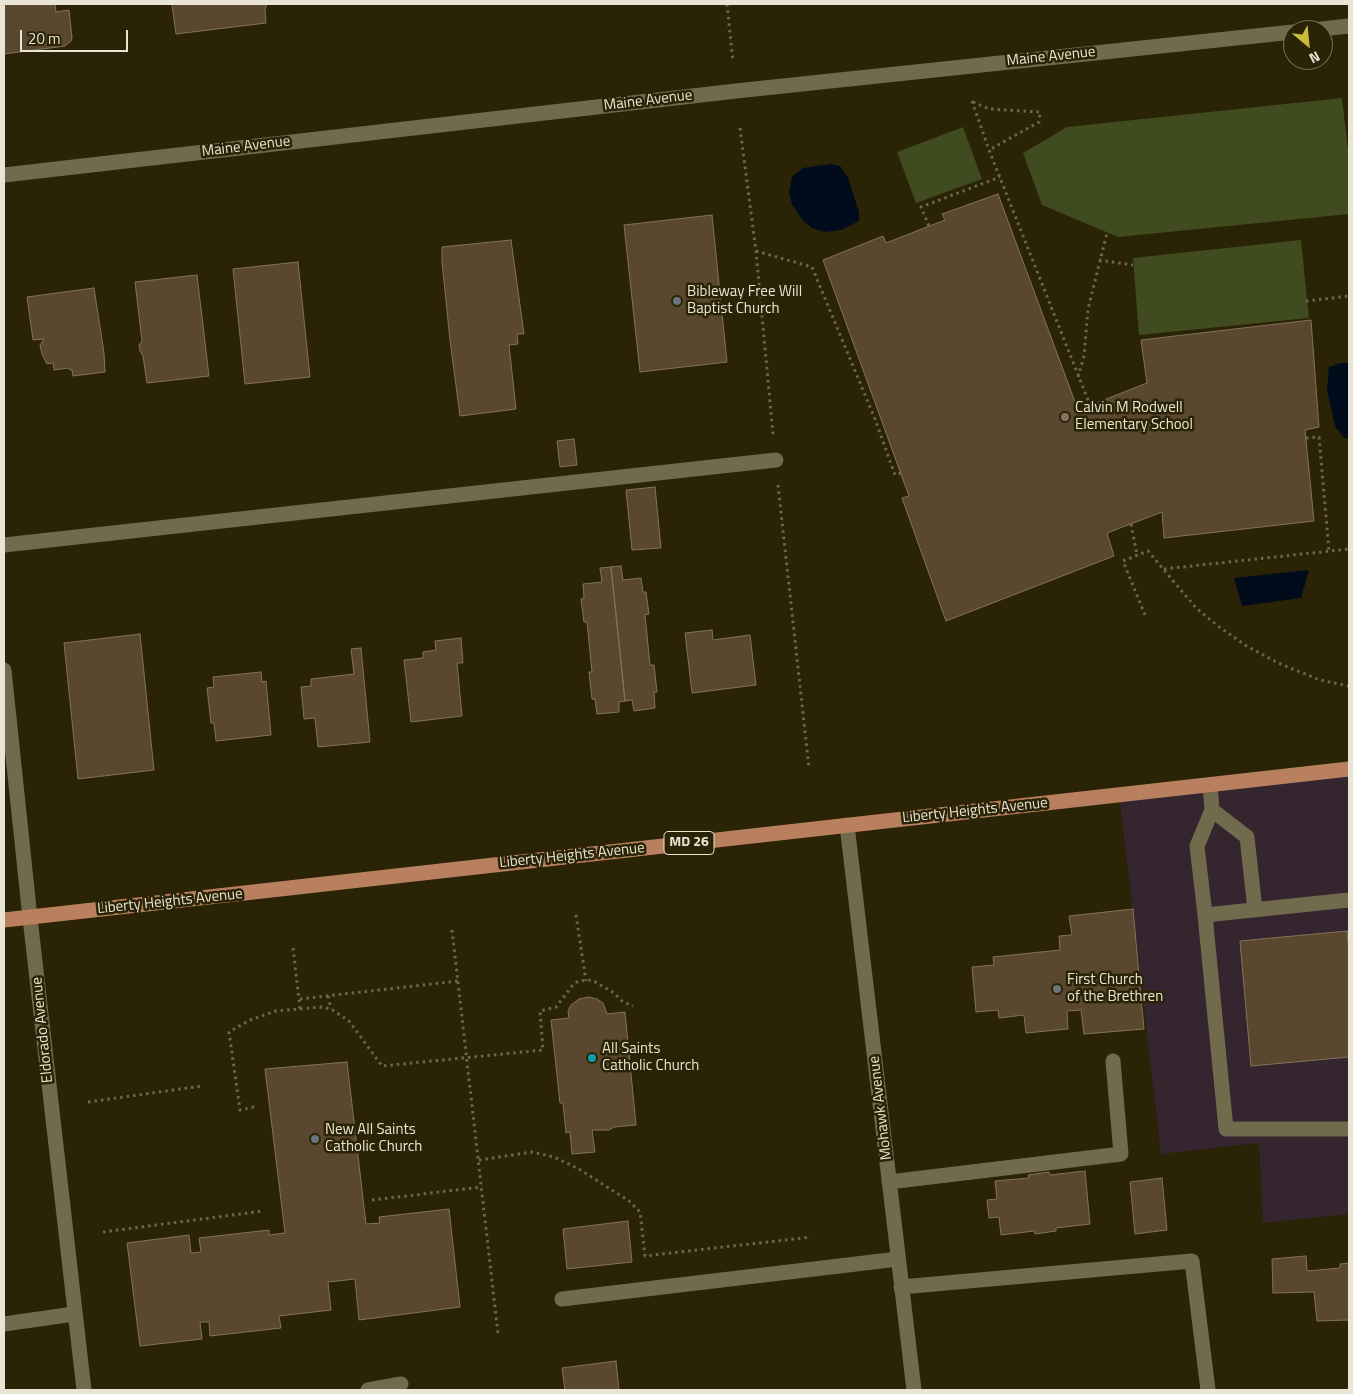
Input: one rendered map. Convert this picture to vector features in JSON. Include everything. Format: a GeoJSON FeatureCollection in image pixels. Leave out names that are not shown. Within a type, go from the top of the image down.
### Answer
{"type":"FeatureCollection","features":[{"type":"Feature","properties":{"kind":"main road","name":"Liberty Heights Avenue"},"geometry":{"type":"LineString","coordinates":[[4,920],[1349,769]]}},
{"type":"Feature","properties":{"kind":"street"},"geometry":{"type":"LineString","coordinates":[[1333,28],[1349,26]]}},
{"type":"Feature","properties":{"kind":"street","name":"Maine Avenue"},"geometry":{"type":"LineString","coordinates":[[4,175],[736,91],[1283,33]]}},
{"type":"Feature","properties":{"kind":"street"},"geometry":{"type":"LineString","coordinates":[[4,545],[776,460]]}},
{"type":"Feature","properties":{"kind":"street","name":"Eldorado Avenue"},"geometry":{"type":"LineString","coordinates":[[4,670],[30,918],[84,1390]]}},
{"type":"Feature","properties":{"kind":"street"},"geometry":{"type":"LineString","coordinates":[[1210,784],[1212,810],[1197,846],[1226,1129],[1349,1129]]}},
{"type":"Feature","properties":{"kind":"street"},"geometry":{"type":"LineString","coordinates":[[1212,810],[1247,837],[1255,910]]}},
{"type":"Feature","properties":{"kind":"street","name":"Mohawk Avenue"},"geometry":{"type":"LineString","coordinates":[[847,826],[914,1390]]}},
{"type":"Feature","properties":{"kind":"street"},"geometry":{"type":"LineString","coordinates":[[1205,915],[1349,900]]}},
{"type":"Feature","properties":{"kind":"street"},"geometry":{"type":"LineString","coordinates":[[889,1182],[1121,1154],[1113,1061]]}},
{"type":"Feature","properties":{"kind":"street"},"geometry":{"type":"LineString","coordinates":[[562,1299],[898,1259]]}},
{"type":"Feature","properties":{"kind":"street"},"geometry":{"type":"LineString","coordinates":[[901,1287],[1192,1261],[1208,1390]]}},
{"type":"Feature","properties":{"kind":"street"},"geometry":{"type":"LineString","coordinates":[[4,1324],[74,1314]]}},
{"type":"Feature","properties":{"kind":"street"},"geometry":{"type":"LineString","coordinates":[[368,1390],[401,1384]]}},
{"type":"Feature","properties":{"kind":"path"},"geometry":{"type":"LineString","coordinates":[[726,4],[733,62]]}},
{"type":"Feature","properties":{"kind":"path"},"geometry":{"type":"LineString","coordinates":[[989,150],[1039,122],[1040,112],[989,110],[972,101],[989,150],[1090,405]]}},
{"type":"Feature","properties":{"kind":"path"},"geometry":{"type":"LineString","coordinates":[[929,226],[921,207],[1000,177]]}},
{"type":"Feature","properties":{"kind":"path"},"geometry":{"type":"LineString","coordinates":[[1078,377],[1084,356],[1088,309],[1107,233]]}},
{"type":"Feature","properties":{"kind":"path"},"geometry":{"type":"LineString","coordinates":[[756,251],[812,267],[875,419],[895,475],[901,473]]}},
{"type":"Feature","properties":{"kind":"path"},"geometry":{"type":"LineString","coordinates":[[1099,260],[1133,265]]}},
{"type":"Feature","properties":{"kind":"path"},"geometry":{"type":"LineString","coordinates":[[1306,301],[1349,296]]}},
{"type":"Feature","properties":{"kind":"path"},"geometry":{"type":"LineString","coordinates":[[1306,438],[1319,436],[1328,551]]}},
{"type":"Feature","properties":{"kind":"path"},"geometry":{"type":"LineString","coordinates":[[1131,524],[1137,555]]}},
{"type":"Feature","properties":{"kind":"path"},"geometry":{"type":"LineString","coordinates":[[1163,569],[1349,549]]}},
{"type":"Feature","properties":{"kind":"path"},"geometry":{"type":"LineString","coordinates":[[1145,615],[1123,561],[1148,551],[1196,608],[1245,645],[1278,663],[1320,680],[1349,686]]}},
{"type":"Feature","properties":{"kind":"path"},"geometry":{"type":"LineString","coordinates":[[576,915],[586,981]]}},
{"type":"Feature","properties":{"kind":"path"},"geometry":{"type":"LineString","coordinates":[[452,930],[498,1334]]}},
{"type":"Feature","properties":{"kind":"path"},"geometry":{"type":"LineString","coordinates":[[294,948],[300,1009]]}},
{"type":"Feature","properties":{"kind":"path"},"geometry":{"type":"LineString","coordinates":[[254,1108],[240,1110],[229,1032],[250,1020],[276,1011],[322,1007],[331,1009],[349,1021],[382,1066],[543,1050],[540,1011],[556,1007],[572,986],[578,982],[592,980],[614,993],[623,1002],[633,1006]]}},
{"type":"Feature","properties":{"kind":"path"},"geometry":{"type":"LineString","coordinates":[[300,999],[458,981]]}},
{"type":"Feature","properties":{"kind":"path"},"geometry":{"type":"LineString","coordinates":[[328,996],[331,1009]]}},
{"type":"Feature","properties":{"kind":"path"},"geometry":{"type":"LineString","coordinates":[[88,1102],[202,1086]]}},
{"type":"Feature","properties":{"kind":"path"},"geometry":{"type":"LineString","coordinates":[[478,1160],[532,1152],[554,1157],[579,1169],[628,1201],[640,1212],[645,1256],[811,1237]]}},
{"type":"Feature","properties":{"kind":"path"},"geometry":{"type":"LineString","coordinates":[[372,1200],[482,1187]]}},
{"type":"Feature","properties":{"kind":"path"},"geometry":{"type":"LineString","coordinates":[[103,1232],[263,1211]]}},
{"type":"Feature","properties":{"kind":"shaded area"},"geometry":{"type":"Polygon","coordinates":[[[1349,763],[1349,1214],[1263,1223],[1259,1143],[1161,1154],[1119,793],[1349,763]]]}},
{"type":"Feature","properties":{"kind":"green space"},"geometry":{"type":"Polygon","coordinates":[[[1342,98],[1349,159],[1349,214],[1118,237],[1042,205],[1023,153],[1067,127],[1342,98]]]}},
{"type":"Feature","properties":{"kind":"green space"},"geometry":{"type":"Polygon","coordinates":[[[963,127],[982,179],[916,203],[897,152],[963,127]]]}},
{"type":"Feature","properties":{"kind":"green space"},"geometry":{"type":"Polygon","coordinates":[[[1301,240],[1309,318],[1139,335],[1133,258],[1301,240]]]}},
{"type":"Feature","properties":{"kind":"water"},"geometry":{"type":"Polygon","coordinates":[[[831,164],[840,166],[848,178],[859,212],[859,221],[841,230],[825,232],[812,228],[803,221],[792,204],[789,192],[792,177],[803,168],[831,164]]]}},
{"type":"Feature","properties":{"kind":"water"},"geometry":{"type":"Polygon","coordinates":[[[1341,363],[1349,363],[1349,439],[1344,438],[1335,426],[1327,390],[1329,367],[1341,363]]]}},
{"type":"Feature","properties":{"kind":"water"},"geometry":{"type":"Polygon","coordinates":[[[1309,570],[1301,598],[1242,606],[1234,578],[1309,570]]]}},
{"type":"Feature","properties":{"kind":"building"},"geometry":{"type":"Polygon","coordinates":[[[4,4],[55,4],[56,12],[69,10],[71,41],[65,46],[4,54],[4,4]]]}},
{"type":"Feature","properties":{"kind":"building"},"geometry":{"type":"Polygon","coordinates":[[[172,4],[267,4],[265,9],[266,23],[176,34],[172,4]]]}},
{"type":"Feature","properties":{"kind":"building"},"geometry":{"type":"Polygon","coordinates":[[[998,194],[1078,410],[1147,383],[1141,340],[1311,320],[1319,427],[1305,430],[1314,521],[1164,538],[1162,512],[1107,533],[1114,556],[946,621],[902,498],[909,496],[823,260],[883,236],[886,243],[945,220],[942,214],[998,194]]]}},
{"type":"Feature","properties":{"kind":"building","name":"Bibleway Free Will Baptist Church"},"geometry":{"type":"Polygon","coordinates":[[[712,215],[727,362],[640,372],[624,225],[712,215]]]}},
{"type":"Feature","properties":{"kind":"building"},"geometry":{"type":"Polygon","coordinates":[[[511,240],[524,334],[517,334],[518,344],[509,345],[516,409],[460,416],[450,340],[442,247],[511,240]]]}},
{"type":"Feature","properties":{"kind":"building"},"geometry":{"type":"Polygon","coordinates":[[[298,262],[310,377],[245,384],[233,269],[298,262]]]}},
{"type":"Feature","properties":{"kind":"building"},"geometry":{"type":"Polygon","coordinates":[[[197,275],[209,376],[147,383],[143,356],[139,345],[142,341],[135,282],[197,275]]]}},
{"type":"Feature","properties":{"kind":"building"},"geometry":{"type":"Polygon","coordinates":[[[94,288],[105,372],[73,376],[72,370],[69,368],[54,370],[53,363],[47,364],[42,354],[40,345],[44,339],[33,340],[27,297],[94,288]]]}},
{"type":"Feature","properties":{"kind":"building"},"geometry":{"type":"Polygon","coordinates":[[[574,439],[577,465],[560,467],[557,441],[574,439]]]}},
{"type":"Feature","properties":{"kind":"building"},"geometry":{"type":"Polygon","coordinates":[[[655,487],[661,548],[632,550],[626,490],[655,487]]]}},
{"type":"Feature","properties":{"kind":"building"},"geometry":{"type":"Polygon","coordinates":[[[621,566],[623,580],[641,578],[643,592],[646,592],[649,614],[645,615],[650,665],[654,665],[657,692],[654,692],[655,708],[634,711],[632,700],[625,701],[611,567],[621,566]]]}},
{"type":"Feature","properties":{"kind":"building"},"geometry":{"type":"Polygon","coordinates":[[[611,567],[625,701],[619,702],[619,712],[597,714],[595,699],[592,699],[589,672],[592,672],[587,622],[584,622],[581,599],[584,598],[583,584],[602,582],[600,568],[611,567]]]}},
{"type":"Feature","properties":{"kind":"building"},"geometry":{"type":"Polygon","coordinates":[[[712,630],[713,640],[750,635],[756,685],[692,693],[685,633],[712,630]]]}},
{"type":"Feature","properties":{"kind":"building"},"geometry":{"type":"Polygon","coordinates":[[[140,634],[154,770],[78,779],[64,643],[140,634]]]}},
{"type":"Feature","properties":{"kind":"building"},"geometry":{"type":"Polygon","coordinates":[[[461,638],[463,663],[457,663],[462,716],[411,722],[404,660],[423,658],[423,652],[436,650],[435,641],[461,638]]]}},
{"type":"Feature","properties":{"kind":"building"},"geometry":{"type":"Polygon","coordinates":[[[361,648],[370,742],[318,747],[315,718],[304,719],[301,687],[311,686],[311,679],[354,674],[351,649],[361,648]]]}},
{"type":"Feature","properties":{"kind":"building"},"geometry":{"type":"Polygon","coordinates":[[[261,672],[262,682],[266,681],[271,735],[216,741],[214,723],[211,723],[207,688],[214,687],[213,677],[261,672]]]}},
{"type":"Feature","properties":{"kind":"building","name":"First Church of the Brethren"},"geometry":{"type":"Polygon","coordinates":[[[1133,909],[1144,1029],[1084,1034],[1081,1010],[1067,1011],[1068,1029],[1026,1033],[1024,1015],[999,1018],[998,1010],[976,1012],[972,967],[994,965],[993,957],[1060,950],[1059,936],[1072,935],[1069,916],[1133,909]]]}},
{"type":"Feature","properties":{"kind":"building"},"geometry":{"type":"Polygon","coordinates":[[[1347,931],[1349,953],[1349,1057],[1251,1066],[1240,941],[1347,931]]]}},
{"type":"Feature","properties":{"kind":"building","name":"All Saints Catholic Church"},"geometry":{"type":"Polygon","coordinates":[[[589,997],[603,1003],[607,1014],[625,1012],[636,1125],[614,1127],[609,1130],[592,1130],[595,1152],[572,1154],[570,1132],[566,1133],[563,1103],[560,1103],[551,1020],[569,1018],[568,1011],[571,1005],[579,999],[589,997]]]}},
{"type":"Feature","properties":{"kind":"building","name":"New All Saints Catholic Church"},"geometry":{"type":"Polygon","coordinates":[[[347,1062],[366,1224],[380,1223],[379,1217],[449,1209],[460,1307],[359,1320],[355,1279],[328,1282],[331,1310],[279,1316],[281,1328],[210,1336],[209,1322],[200,1322],[202,1339],[140,1346],[127,1243],[189,1235],[191,1253],[201,1252],[199,1238],[269,1230],[269,1235],[285,1233],[265,1069],[347,1062]]]}},
{"type":"Feature","properties":{"kind":"building"},"geometry":{"type":"Polygon","coordinates":[[[1085,1171],[1090,1224],[1056,1228],[1056,1231],[1035,1234],[1034,1231],[1001,1235],[999,1217],[989,1218],[987,1200],[997,1199],[995,1181],[1029,1178],[1028,1175],[1049,1172],[1050,1175],[1085,1171]]]}},
{"type":"Feature","properties":{"kind":"building"},"geometry":{"type":"Polygon","coordinates":[[[1162,1178],[1167,1230],[1135,1234],[1130,1182],[1162,1178]]]}},
{"type":"Feature","properties":{"kind":"building"},"geometry":{"type":"Polygon","coordinates":[[[628,1221],[632,1262],[567,1269],[563,1229],[628,1221]]]}},
{"type":"Feature","properties":{"kind":"building"},"geometry":{"type":"Polygon","coordinates":[[[1306,1256],[1307,1271],[1340,1268],[1340,1264],[1349,1263],[1349,1325],[1348,1320],[1317,1321],[1314,1292],[1273,1293],[1272,1259],[1306,1256]]]}},
{"type":"Feature","properties":{"kind":"building"},"geometry":{"type":"Polygon","coordinates":[[[616,1361],[619,1390],[565,1390],[562,1368],[616,1361]]]}},
{"type":"Feature","properties":{"kind":"place","name":"Bibleway Free Will Baptist Church"},"geometry":{"type":"Point","coordinates":[677,301]}},
{"type":"Feature","properties":{"kind":"place","name":"Calvin M Rodwell Elementary School"},"geometry":{"type":"Point","coordinates":[1065,417]}},
{"type":"Feature","properties":{"kind":"place","name":"First Church of the Brethren"},"geometry":{"type":"Point","coordinates":[1057,989]}},
{"type":"Feature","properties":{"kind":"place","name":"All Saints Catholic Church"},"geometry":{"type":"Point","coordinates":[592,1058]}},
{"type":"Feature","properties":{"kind":"place","name":"New All Saints Catholic Church"},"geometry":{"type":"Point","coordinates":[315,1139]}}]}
